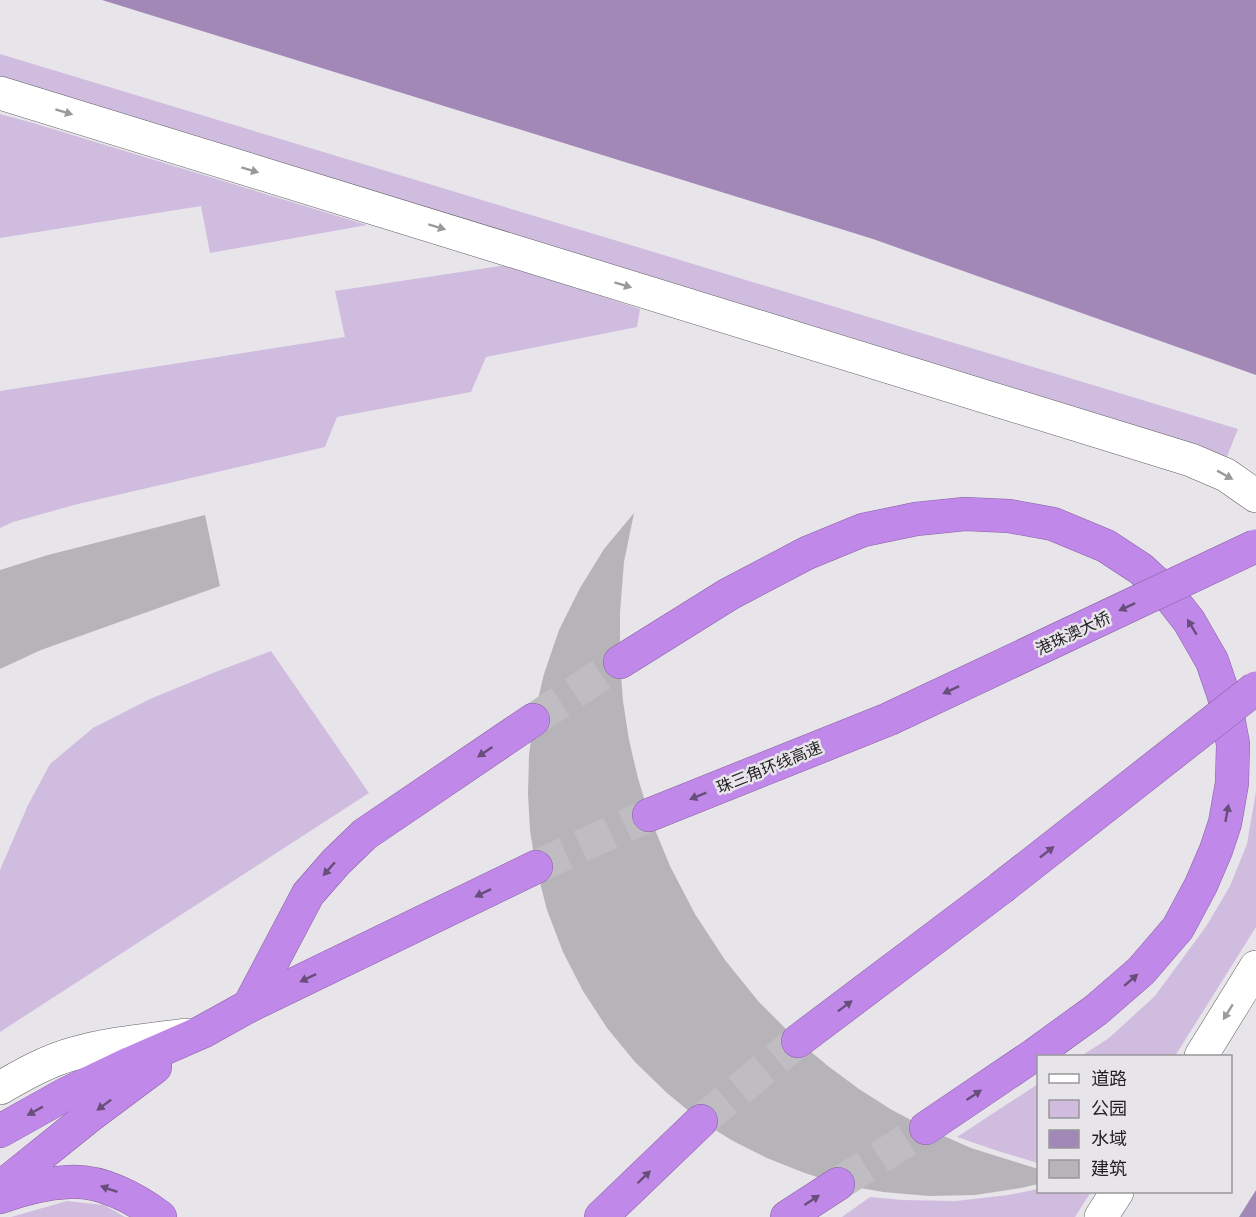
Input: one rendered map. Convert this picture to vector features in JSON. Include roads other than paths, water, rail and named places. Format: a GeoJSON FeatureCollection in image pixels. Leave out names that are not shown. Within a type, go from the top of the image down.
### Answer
{"type":"FeatureCollection","features":[{"type":"Feature","properties":{"kind":"highway"},"geometry":{"type":"LineString","coordinates":[[620,662],[729,594],[807,553],[863,530],[916,519],[965,514],[1009,516],[1053,524],[1106,546],[1141,570],[1167,593],[1189,621],[1212,661],[1224,696],[1233,744],[1232,783],[1225,823],[1202,885],[1178,928],[1132,979],[1096,1010],[1034,1055],[926,1128]]}},
{"type":"Feature","properties":{"kind":"highway","name":"港珠澳大桥"},"geometry":{"type":"LineString","coordinates":[[889,719],[1256,546]]}},
{"type":"Feature","properties":{"kind":"highway"},"geometry":{"type":"LineString","coordinates":[[798,1041],[1001,888],[1256,688]]}},
{"type":"Feature","properties":{"kind":"highway","name":"珠三角环线高速"},"geometry":{"type":"LineString","coordinates":[[649,815],[889,719]]}},
{"type":"Feature","properties":{"kind":"highway"},"geometry":{"type":"LineString","coordinates":[[249,1006],[308,894],[336,862],[365,834],[533,720]]}},
{"type":"Feature","properties":{"kind":"highway"},"geometry":{"type":"LineString","coordinates":[[0,1131],[66,1094],[202,1032],[249,1006],[536,867]]}},
{"type":"Feature","properties":{"kind":"highway"},"geometry":{"type":"LineString","coordinates":[[0,1188],[92,1114],[202,1032]]}},
{"type":"Feature","properties":{"kind":"highway"},"geometry":{"type":"LineString","coordinates":[[601,1217],[702,1121]]}},
{"type":"Feature","properties":{"kind":"highway"},"geometry":{"type":"LineString","coordinates":[[0,1197],[47,1184],[72,1181],[98,1185],[123,1194],[160,1217]]}},
{"type":"Feature","properties":{"kind":"highway"},"geometry":{"type":"LineString","coordinates":[[787,1217],[838,1184]]}},
{"type":"Feature","properties":{"kind":"lane"},"geometry":{"type":"LineString","coordinates":[[0,93],[1191,460],[1226,475],[1256,496]]}},
{"type":"Feature","properties":{"kind":"lane"},"geometry":{"type":"LineString","coordinates":[[1202,1055],[1256,967]]}},
{"type":"Feature","properties":{"kind":"lane"},"geometry":{"type":"LineString","coordinates":[[0,1088],[55,1060],[75,1053],[99,1047],[202,1032]]}},
{"type":"Feature","properties":{"kind":"lane"},"geometry":{"type":"LineString","coordinates":[[1101,1217],[1116,1193]]}},
{"type":"Feature","properties":{"kind":"water"},"geometry":{"type":"Polygon","coordinates":[[[102,0],[1256,0],[1256,375],[873,239],[102,0]]]}},
{"type":"Feature","properties":{"kind":"water"},"geometry":{"type":"Polygon","coordinates":[[[1256,1190],[1256,1217],[1239,1217],[1256,1190]]]}},
{"type":"Feature","properties":{"kind":"tunnel"},"geometry":{"type":"LineString","coordinates":[[533,720],[620,662]]}},
{"type":"Feature","properties":{"kind":"tunnel"},"geometry":{"type":"LineString","coordinates":[[536,867],[649,815]]}},
{"type":"Feature","properties":{"kind":"tunnel"},"geometry":{"type":"LineString","coordinates":[[701,1121],[798,1041]]}},
{"type":"Feature","properties":{"kind":"tunnel"},"geometry":{"type":"LineString","coordinates":[[838,1184],[926,1128]]}}]}
